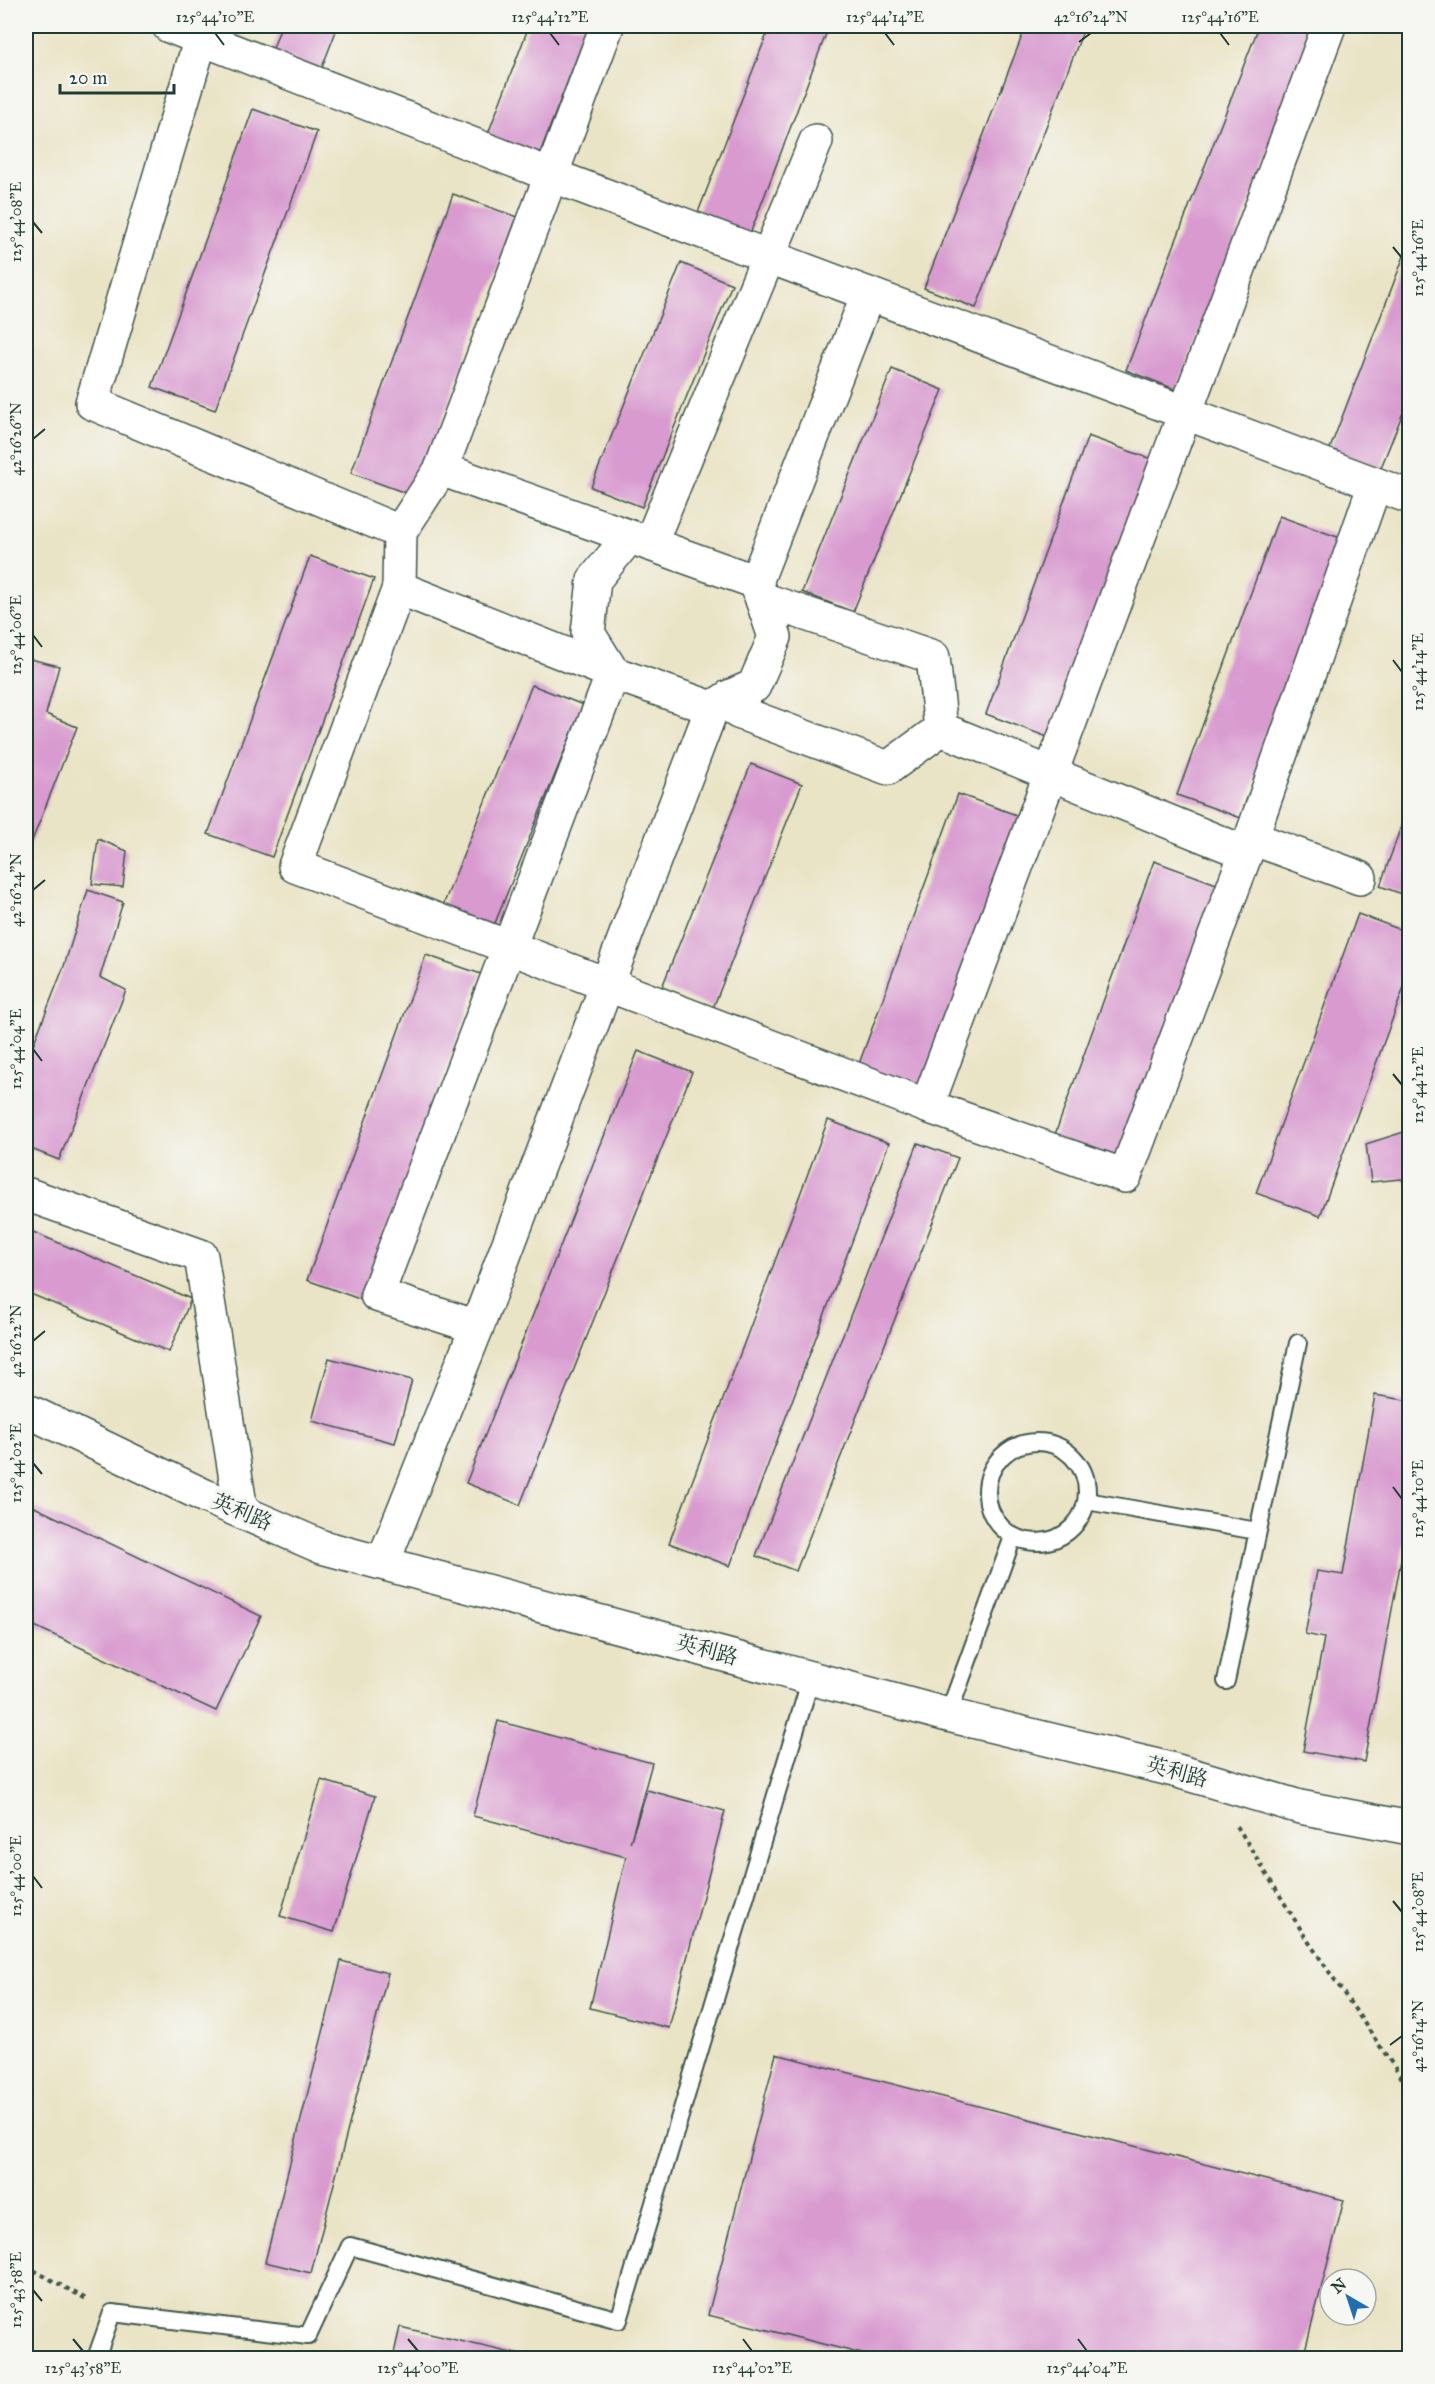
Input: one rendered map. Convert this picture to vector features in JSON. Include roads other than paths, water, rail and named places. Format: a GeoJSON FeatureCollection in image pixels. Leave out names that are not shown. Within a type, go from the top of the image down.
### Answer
{"type":"FeatureCollection","features":[{"type":"Feature","properties":{"kind":"street"},"geometry":{"type":"LineString","coordinates":[[169,26],[551,175],[1410,497]]}},
{"type":"Feature","properties":{"kind":"street"},"geometry":{"type":"LineString","coordinates":[[607,26],[441,469],[400,532],[399,588],[295,866],[927,1107],[1125,1176],[1249,845],[1375,484]]}},
{"type":"Feature","properties":{"kind":"street"},"geometry":{"type":"LineString","coordinates":[[927,1107],[1329,26]]}},
{"type":"Feature","properties":{"kind":"street"},"geometry":{"type":"LineString","coordinates":[[201,38],[92,403],[400,532]]}},
{"type":"Feature","properties":{"kind":"street"},"geometry":{"type":"LineString","coordinates":[[613,673],[588,633],[594,580],[640,541],[768,256],[816,141]]}},
{"type":"Feature","properties":{"kind":"street"},"geometry":{"type":"LineString","coordinates":[[383,1562],[477,1327],[606,984],[721,702],[754,686],[775,637],[759,591],[868,294]]}},
{"type":"Feature","properties":{"kind":"street"},"geometry":{"type":"LineString","coordinates":[[441,469],[640,541],[759,591],[933,657],[941,729]]}},
{"type":"Feature","properties":{"kind":"street"},"geometry":{"type":"LineString","coordinates":[[399,588],[613,673],[721,702],[738,712],[888,768],[941,729]]}},
{"type":"Feature","properties":{"kind":"street"},"geometry":{"type":"LineString","coordinates":[[477,1327],[377,1295],[613,673]]}},
{"type":"Feature","properties":{"kind":"street"},"geometry":{"type":"LineString","coordinates":[[941,729],[1051,774],[1249,845],[1360,878]]}},
{"type":"Feature","properties":{"kind":"street"},"geometry":{"type":"LineString","coordinates":[[26,1194],[201,1256],[241,1512]]}},
{"type":"Feature","properties":{"kind":"street","name":"英利路"},"geometry":{"type":"LineString","coordinates":[[26,1410],[241,1512],[322,1547],[948,1715],[1209,1780],[1300,1807],[1410,1828]]}},
{"type":"Feature","properties":{"kind":"lane"},"geometry":{"type":"LineString","coordinates":[[1226,1681],[1298,1343]]}},
{"type":"Feature","properties":{"kind":"lane"},"geometry":{"type":"LineString","coordinates":[[1034,1441],[1056,1445],[1074,1457],[1086,1478],[1087,1501],[1077,1522],[1059,1538],[1036,1543],[1013,1537],[997,1523],[987,1504],[987,1482],[997,1462],[1013,1448],[1034,1441]]}},
{"type":"Feature","properties":{"kind":"lane"},"geometry":{"type":"LineString","coordinates":[[1087,1501],[1257,1531]]}},
{"type":"Feature","properties":{"kind":"lane"},"geometry":{"type":"LineString","coordinates":[[948,1715],[1013,1537]]}},
{"type":"Feature","properties":{"kind":"lane"},"geometry":{"type":"LineString","coordinates":[[96,2358],[112,2313],[308,2336],[350,2246],[619,2320],[811,1678]]}}]}
